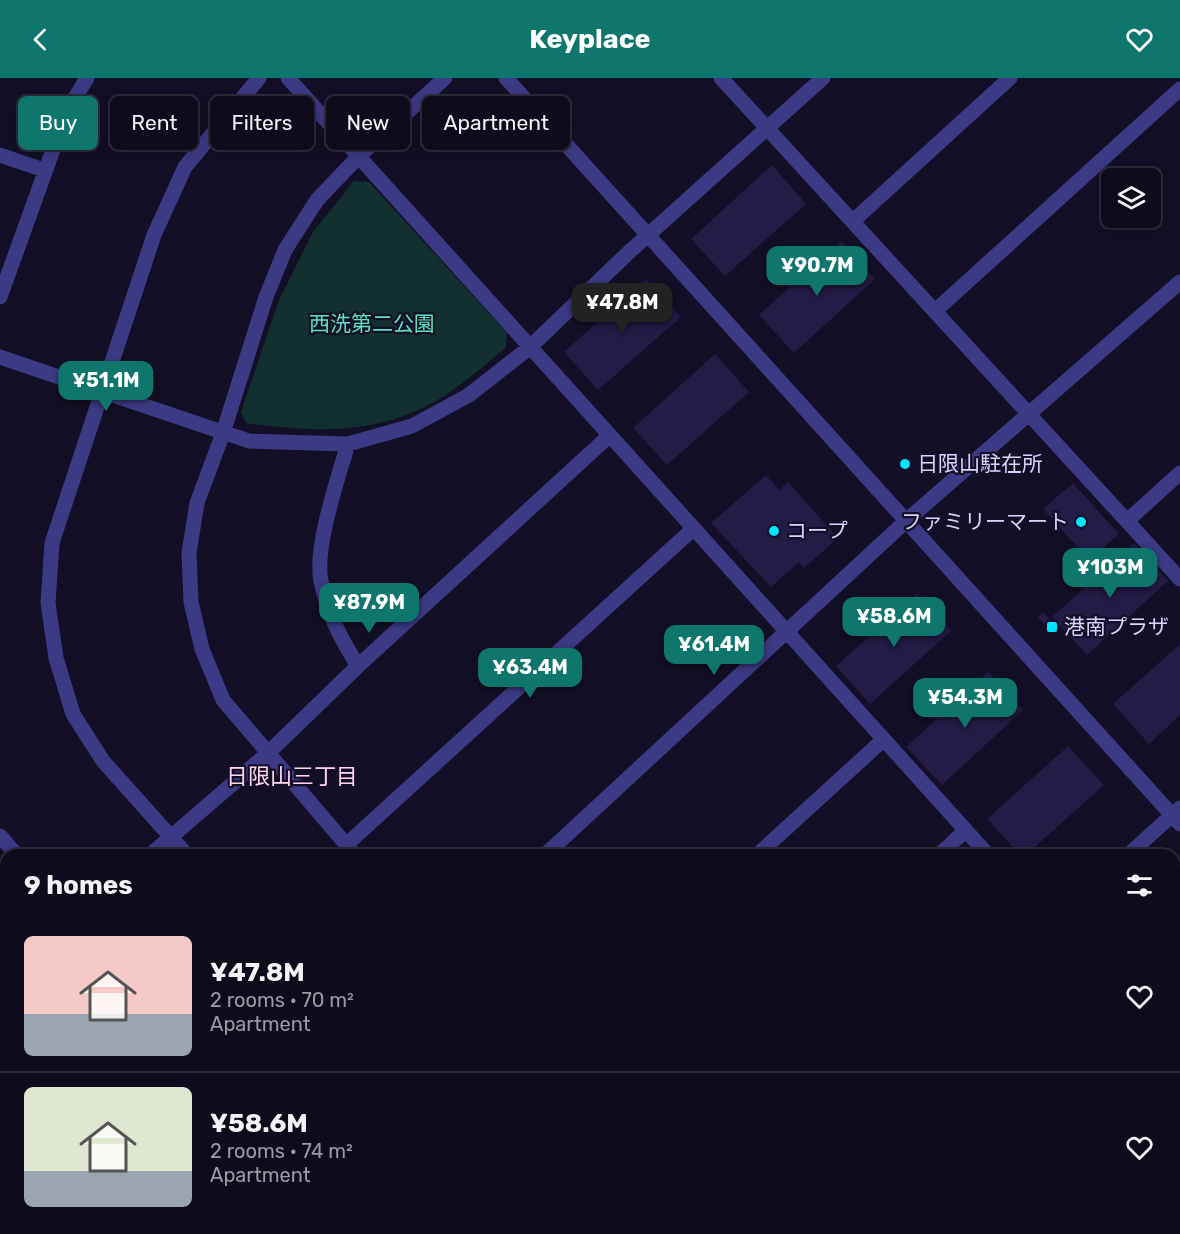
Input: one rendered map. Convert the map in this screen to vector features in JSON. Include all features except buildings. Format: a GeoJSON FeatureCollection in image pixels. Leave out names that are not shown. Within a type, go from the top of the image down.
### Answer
{"type":"FeatureCollection","features":[{"type":"Feature","properties":{"kind":"street"},"geometry":{"type":"LineString","coordinates":[[0,297],[67,111],[87,78]]}},
{"type":"Feature","properties":{"kind":"street"},"geometry":{"type":"LineString","coordinates":[[181,849],[103,761],[73,714],[56,658],[48,603],[52,543],[154,235],[185,167],[259,78]]}},
{"type":"Feature","properties":{"kind":"street"},"geometry":{"type":"LineString","coordinates":[[288,78],[360,155],[529,348],[982,849]]}},
{"type":"Feature","properties":{"kind":"street"},"geometry":{"type":"LineString","coordinates":[[349,849],[223,700],[202,649],[191,602],[189,553],[197,503],[223,433],[266,297],[285,250],[317,200],[360,155],[445,78]]}},
{"type":"Feature","properties":{"kind":"street"},"geometry":{"type":"LineString","coordinates":[[506,78],[906,521],[1177,816],[1136,849]]}},
{"type":"Feature","properties":{"kind":"street"},"geometry":{"type":"LineString","coordinates":[[721,78],[1028,416],[1180,579]]}},
{"type":"Feature","properties":{"kind":"street"},"geometry":{"type":"LineString","coordinates":[[0,357],[100,393],[249,441],[348,444],[412,426],[469,395],[529,348],[822,78]]}},
{"type":"Feature","properties":{"kind":"street"},"geometry":{"type":"LineString","coordinates":[[853,221],[1010,78]]}},
{"type":"Feature","properties":{"kind":"street"},"geometry":{"type":"LineString","coordinates":[[934,311],[1180,89]]}},
{"type":"Feature","properties":{"kind":"street"},"geometry":{"type":"LineString","coordinates":[[0,155],[44,170]]}},
{"type":"Feature","properties":{"kind":"street"},"geometry":{"type":"LineString","coordinates":[[551,849],[906,521],[1180,282]]}},
{"type":"Feature","properties":{"kind":"street"},"geometry":{"type":"LineString","coordinates":[[157,849],[267,754],[358,666],[609,436]]}},
{"type":"Feature","properties":{"kind":"street"},"geometry":{"type":"LineString","coordinates":[[348,444],[324,531],[320,579],[336,630],[358,666]]}},
{"type":"Feature","properties":{"kind":"street"},"geometry":{"type":"LineString","coordinates":[[1127,521],[1180,473]]}},
{"type":"Feature","properties":{"kind":"street"},"geometry":{"type":"LineString","coordinates":[[351,849],[693,529]]}},
{"type":"Feature","properties":{"kind":"street"},"geometry":{"type":"LineString","coordinates":[[764,849],[883,740]]}},
{"type":"Feature","properties":{"kind":"street"},"geometry":{"type":"LineString","coordinates":[[946,849],[965,831]]}},
{"type":"Feature","properties":{"kind":"street"},"geometry":{"type":"LineString","coordinates":[[0,836],[12,849]]}},
{"type":"Feature","properties":{"kind":"green space","name":"西洗第二公園"},"geometry":{"type":"Polygon","coordinates":[[[354,181],[369,182],[507,333],[506,347],[466,380],[435,401],[410,414],[384,422],[331,429],[303,429],[246,423],[241,412],[279,300],[313,232],[354,181]]]}},
{"type":"Feature","properties":{"kind":"place","name":"日限山駐在所"},"geometry":{"type":"Point","coordinates":[905,464]}},
{"type":"Feature","properties":{"kind":"place","name":"ファミリーマート"},"geometry":{"type":"Point","coordinates":[1081,522]}},
{"type":"Feature","properties":{"kind":"place","name":"コープ"},"geometry":{"type":"Point","coordinates":[774,531]}},
{"type":"Feature","properties":{"kind":"place","name":"港南プラザ"},"geometry":{"type":"Point","coordinates":[1052,627]}},
{"type":"Feature","properties":{"kind":"district","name":"日限山三丁目"},"geometry":{"type":"Point","coordinates":[292,776]}}]}
